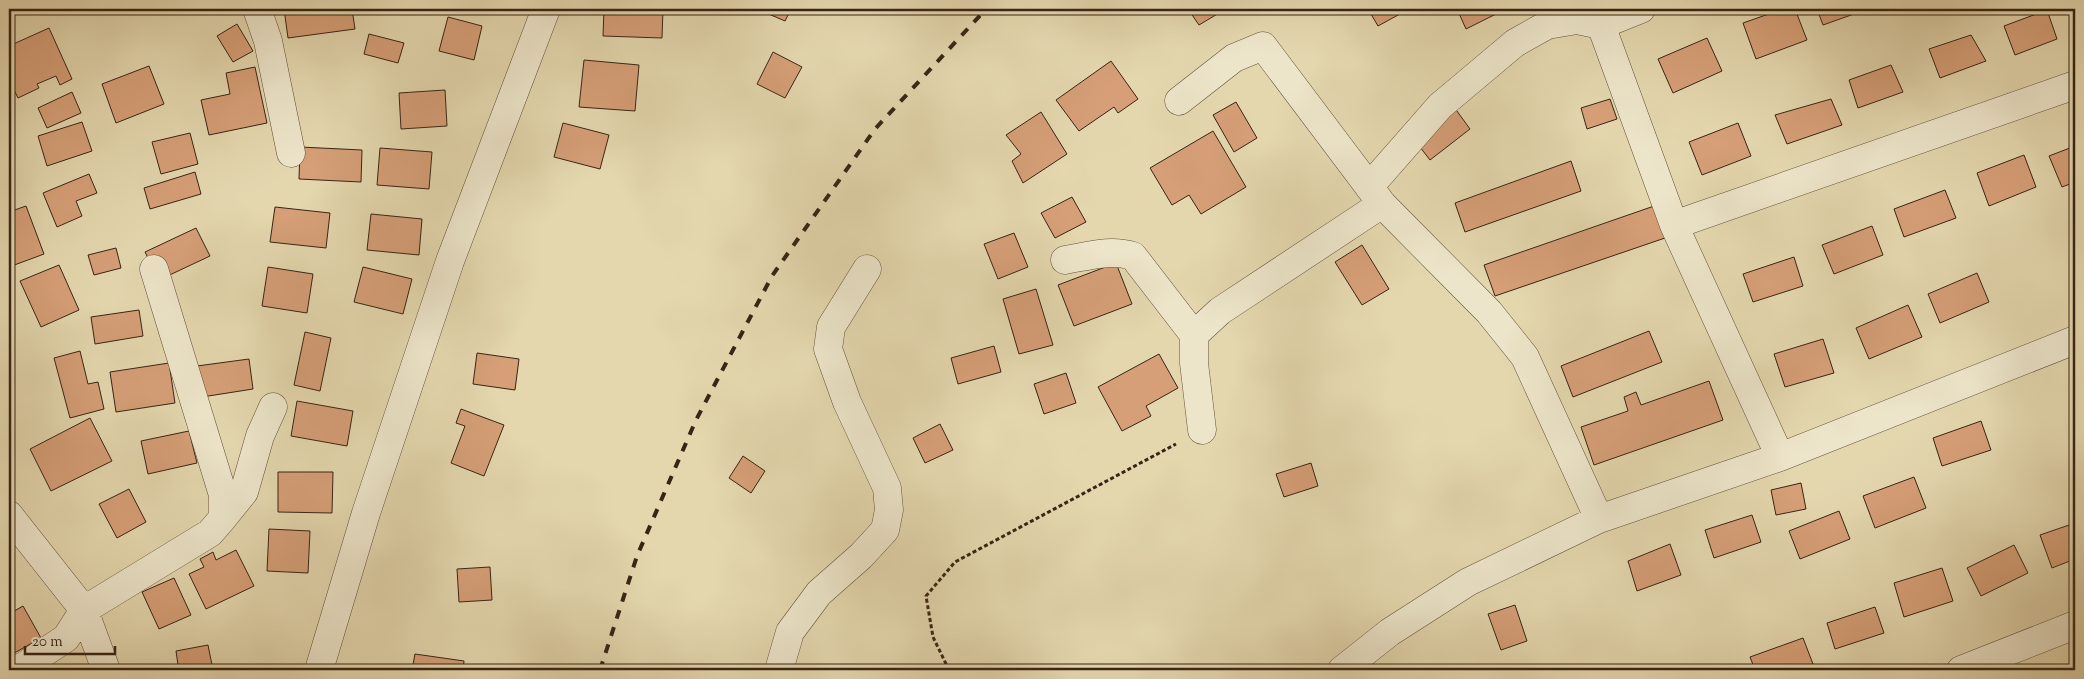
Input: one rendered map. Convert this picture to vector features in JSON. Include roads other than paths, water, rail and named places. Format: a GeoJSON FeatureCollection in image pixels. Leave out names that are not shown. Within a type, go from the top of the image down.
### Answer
{"type":"FeatureCollection","features":[{"type":"Feature","properties":{"kind":"street"},"geometry":{"type":"LineString","coordinates":[[257,9],[268,41],[291,154]]}},
{"type":"Feature","properties":{"kind":"street"},"geometry":{"type":"LineString","coordinates":[[319,670],[366,513],[450,261],[546,9]]}},
{"type":"Feature","properties":{"kind":"street"},"geometry":{"type":"LineString","coordinates":[[1194,335],[1220,311],[1375,196],[1440,106],[1515,43],[1547,24],[1618,15],[1674,225],[1780,456]]}},
{"type":"Feature","properties":{"kind":"street"},"geometry":{"type":"LineString","coordinates":[[1180,101],[1234,58],[1263,46],[1375,196],[1489,312],[1525,358],[1599,519]]}},
{"type":"Feature","properties":{"kind":"street"},"geometry":{"type":"LineString","coordinates":[[1674,225],[2075,85]]}},
{"type":"Feature","properties":{"kind":"street"},"geometry":{"type":"LineString","coordinates":[[1065,260],[1119,252],[1134,256],[1194,335],[1194,363],[1202,430]]}},
{"type":"Feature","properties":{"kind":"street"},"geometry":{"type":"LineString","coordinates":[[154,269],[223,496],[223,518]]}},
{"type":"Feature","properties":{"kind":"street"},"geometry":{"type":"LineString","coordinates":[[779,670],[790,632],[819,593],[861,556],[885,530],[889,510],[888,488],[848,402],[828,349],[831,327],[867,269]]}},
{"type":"Feature","properties":{"kind":"street"},"geometry":{"type":"LineString","coordinates":[[1342,670],[1390,632],[1468,582],[1599,519],[1780,456],[2075,340]]}},
{"type":"Feature","properties":{"kind":"street"},"geometry":{"type":"LineString","coordinates":[[18,670],[66,638],[84,610],[210,533],[244,492],[260,436],[274,407]]}},
{"type":"Feature","properties":{"kind":"street"},"geometry":{"type":"LineString","coordinates":[[9,515],[84,610],[106,670]]}},
{"type":"Feature","properties":{"kind":"street"},"geometry":{"type":"LineString","coordinates":[[1961,670],[2075,625]]}},
{"type":"Feature","properties":{"kind":"railway"},"geometry":{"type":"LineString","coordinates":[[600,670],[637,556],[696,420],[772,276],[875,129],[986,9]]}}]}
